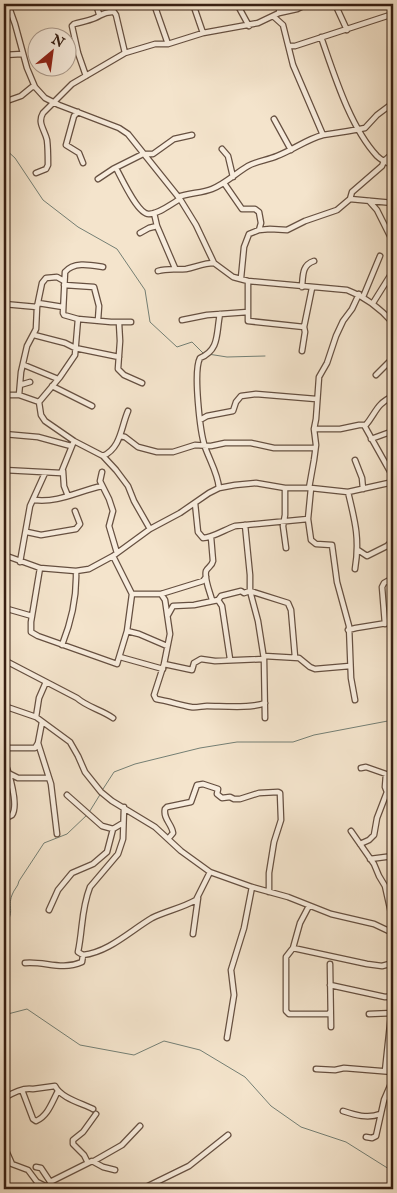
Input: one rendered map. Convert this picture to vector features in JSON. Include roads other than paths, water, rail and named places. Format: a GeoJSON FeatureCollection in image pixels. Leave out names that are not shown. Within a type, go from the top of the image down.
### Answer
{"type":"FeatureCollection","features":[{"type":"Feature","properties":{"kind":"street"},"geometry":{"type":"LineString","coordinates":[[4,4],[10,10],[16,24],[22,54],[35,87],[45,98],[119,128],[128,134],[179,198],[196,225],[214,263],[233,276],[248,281],[347,290],[373,303],[393,323]]}},
{"type":"Feature","properties":{"kind":"street"},"geometry":{"type":"LineString","coordinates":[[96,4],[99,14]]}},
{"type":"Feature","properties":{"kind":"street"},"geometry":{"type":"LineString","coordinates":[[154,4],[168,44]]}},
{"type":"Feature","properties":{"kind":"street"},"geometry":{"type":"LineString","coordinates":[[193,4],[203,33]]}},
{"type":"Feature","properties":{"kind":"street"},"geometry":{"type":"LineString","coordinates":[[237,4],[249,26]]}},
{"type":"Feature","properties":{"kind":"street"},"geometry":{"type":"LineString","coordinates":[[280,4],[280,14]]}},
{"type":"Feature","properties":{"kind":"street"},"geometry":{"type":"LineString","coordinates":[[36,173],[46,169],[48,165],[47,141],[40,119],[43,113],[72,84],[125,53],[155,44],[168,44],[203,33],[249,26],[307,4]]}},
{"type":"Feature","properties":{"kind":"street"},"geometry":{"type":"LineString","coordinates":[[334,4],[347,30]]}},
{"type":"Feature","properties":{"kind":"street"},"geometry":{"type":"LineString","coordinates":[[86,76],[78,53],[72,26],[74,24],[97,18],[99,14],[112,12],[116,15],[125,53]]}},
{"type":"Feature","properties":{"kind":"street"},"geometry":{"type":"LineString","coordinates":[[290,46],[347,30],[393,14]]}},
{"type":"Feature","properties":{"kind":"street"},"geometry":{"type":"LineString","coordinates":[[273,16],[284,25],[293,65],[323,135]]}},
{"type":"Feature","properties":{"kind":"street"},"geometry":{"type":"LineString","coordinates":[[321,37],[358,129],[377,156],[393,165]]}},
{"type":"Feature","properties":{"kind":"street"},"geometry":{"type":"LineString","coordinates":[[4,55],[22,54]]}},
{"type":"Feature","properties":{"kind":"street"},"geometry":{"type":"LineString","coordinates":[[4,102],[21,96],[32,87],[35,87]]}},
{"type":"Feature","properties":{"kind":"street"},"geometry":{"type":"LineString","coordinates":[[116,168],[134,202],[147,215],[154,213],[179,198],[212,189],[248,166],[278,156],[323,135],[334,135],[344,130],[365,128],[377,115],[393,103]]}},
{"type":"Feature","properties":{"kind":"street"},"geometry":{"type":"LineString","coordinates":[[78,112],[74,116],[66,145],[79,153],[83,164]]}},
{"type":"Feature","properties":{"kind":"street"},"geometry":{"type":"LineString","coordinates":[[274,119],[291,150]]}},
{"type":"Feature","properties":{"kind":"street"},"geometry":{"type":"LineString","coordinates":[[98,179],[145,154],[153,154],[174,139],[192,135]]}},
{"type":"Feature","properties":{"kind":"street"},"geometry":{"type":"LineString","coordinates":[[222,149],[228,156],[233,177]]}},
{"type":"Feature","properties":{"kind":"street"},"geometry":{"type":"LineString","coordinates":[[241,278],[243,256],[249,234],[270,228],[288,230],[305,221],[337,210],[350,198],[352,192],[382,166],[384,161],[393,153]]}},
{"type":"Feature","properties":{"kind":"street"},"geometry":{"type":"LineString","coordinates":[[224,183],[242,209],[255,209],[259,212],[261,224],[259,230]]}},
{"type":"Feature","properties":{"kind":"street"},"geometry":{"type":"LineString","coordinates":[[350,198],[393,203]]}},
{"type":"Feature","properties":{"kind":"street"},"geometry":{"type":"LineString","coordinates":[[370,201],[377,210],[393,242]]}},
{"type":"Feature","properties":{"kind":"street"},"geometry":{"type":"LineString","coordinates":[[154,213],[157,226],[175,268]]}},
{"type":"Feature","properties":{"kind":"street"},"geometry":{"type":"LineString","coordinates":[[140,233],[157,226]]}},
{"type":"Feature","properties":{"kind":"street"},"geometry":{"type":"LineString","coordinates":[[355,700],[350,666],[348,630],[343,600],[337,582],[332,544],[313,542],[308,519],[319,377],[327,363],[343,321],[361,296],[380,256]]}},
{"type":"Feature","properties":{"kind":"street"},"geometry":{"type":"LineString","coordinates":[[302,287],[304,267],[314,261]]}},
{"type":"Feature","properties":{"kind":"street"},"geometry":{"type":"LineString","coordinates":[[158,271],[175,268],[185,269],[214,263]]}},
{"type":"Feature","properties":{"kind":"street"},"geometry":{"type":"LineString","coordinates":[[103,268],[82,265],[70,267],[65,272],[64,315],[78,319],[119,323],[131,322]]}},
{"type":"Feature","properties":{"kind":"street"},"geometry":{"type":"LineString","coordinates":[[373,303],[393,271]]}},
{"type":"Feature","properties":{"kind":"street"},"geometry":{"type":"LineString","coordinates":[[19,395],[27,346],[36,329],[38,305],[46,278],[57,277],[64,283],[94,287],[99,306],[98,320]]}},
{"type":"Feature","properties":{"kind":"street"},"geometry":{"type":"LineString","coordinates":[[248,281],[248,321],[304,327]]}},
{"type":"Feature","properties":{"kind":"street"},"geometry":{"type":"LineString","coordinates":[[302,351],[304,327],[312,288]]}},
{"type":"Feature","properties":{"kind":"street"},"geometry":{"type":"LineString","coordinates":[[4,304],[63,307]]}},
{"type":"Feature","properties":{"kind":"street"},"geometry":{"type":"LineString","coordinates":[[182,320],[207,315],[248,312]]}},
{"type":"Feature","properties":{"kind":"street"},"geometry":{"type":"LineString","coordinates":[[219,488],[200,428],[196,368],[200,358],[208,355],[213,349],[217,338],[216,331],[220,314]]}},
{"type":"Feature","properties":{"kind":"street"},"geometry":{"type":"LineString","coordinates":[[78,319],[75,355],[39,402],[42,418],[74,441],[103,456],[128,486],[150,529]]}},
{"type":"Feature","properties":{"kind":"street"},"geometry":{"type":"LineString","coordinates":[[119,323],[118,369],[124,375],[142,383]]}},
{"type":"Feature","properties":{"kind":"street"},"geometry":{"type":"LineString","coordinates":[[34,335],[65,343],[75,348],[119,357]]}},
{"type":"Feature","properties":{"kind":"street"},"geometry":{"type":"LineString","coordinates":[[376,375],[393,358]]}},
{"type":"Feature","properties":{"kind":"street"},"geometry":{"type":"LineString","coordinates":[[24,365],[58,379]]}},
{"type":"Feature","properties":{"kind":"street"},"geometry":{"type":"LineString","coordinates":[[20,385],[30,382]]}},
{"type":"Feature","properties":{"kind":"street"},"geometry":{"type":"LineString","coordinates":[[52,386],[92,406]]}},
{"type":"Feature","properties":{"kind":"street"},"geometry":{"type":"LineString","coordinates":[[200,420],[207,416],[233,411],[236,402],[241,396],[256,394],[316,399]]}},
{"type":"Feature","properties":{"kind":"street"},"geometry":{"type":"LineString","coordinates":[[4,395],[19,395],[39,402]]}},
{"type":"Feature","properties":{"kind":"street"},"geometry":{"type":"LineString","coordinates":[[365,426],[378,406],[393,396]]}},
{"type":"Feature","properties":{"kind":"street"},"geometry":{"type":"LineString","coordinates":[[103,456],[112,450],[120,436],[128,411]]}},
{"type":"Feature","properties":{"kind":"street"},"geometry":{"type":"LineString","coordinates":[[4,558],[40,568],[76,571],[89,569],[115,555],[150,529],[219,488],[256,483],[285,488],[310,488],[348,492],[393,482],[392,475],[365,426],[314,429]]}},
{"type":"Feature","properties":{"kind":"street"},"geometry":{"type":"LineString","coordinates":[[371,439],[393,431]]}},
{"type":"Feature","properties":{"kind":"street"},"geometry":{"type":"LineString","coordinates":[[4,434],[38,438],[71,446]]}},
{"type":"Feature","properties":{"kind":"street"},"geometry":{"type":"LineString","coordinates":[[120,436],[125,437],[138,447],[157,452],[173,452],[195,445],[205,446],[225,443],[251,443],[274,448],[315,448]]}},
{"type":"Feature","properties":{"kind":"street"},"geometry":{"type":"LineString","coordinates":[[68,496],[64,486],[63,471],[74,441]]}},
{"type":"Feature","properties":{"kind":"street"},"geometry":{"type":"LineString","coordinates":[[355,460],[362,478],[363,489]]}},
{"type":"Feature","properties":{"kind":"street"},"geometry":{"type":"LineString","coordinates":[[4,470],[45,473],[61,473],[63,471]]}},
{"type":"Feature","properties":{"kind":"street"},"geometry":{"type":"LineString","coordinates":[[40,568],[31,632],[117,664],[127,631],[132,594],[115,555],[109,526],[113,512],[102,486],[100,477],[102,472]]}},
{"type":"Feature","properties":{"kind":"street"},"geometry":{"type":"LineString","coordinates":[[20,562],[30,506],[45,473]]}},
{"type":"Feature","properties":{"kind":"street"},"geometry":{"type":"LineString","coordinates":[[34,500],[51,501],[83,490],[102,486]]}},
{"type":"Feature","properties":{"kind":"street"},"geometry":{"type":"LineString","coordinates":[[285,488],[283,526],[286,548]]}},
{"type":"Feature","properties":{"kind":"street"},"geometry":{"type":"LineString","coordinates":[[348,492],[355,520],[358,550],[355,569]]}},
{"type":"Feature","properties":{"kind":"street"},"geometry":{"type":"LineString","coordinates":[[195,504],[198,532],[204,538],[211,537],[235,526],[308,519]]}},
{"type":"Feature","properties":{"kind":"street"},"geometry":{"type":"LineString","coordinates":[[26,532],[41,535],[76,529],[80,524],[75,511]]}},
{"type":"Feature","properties":{"kind":"street"},"geometry":{"type":"LineString","coordinates":[[245,526],[250,591],[258,621],[264,658],[264,718]]}},
{"type":"Feature","properties":{"kind":"street"},"geometry":{"type":"LineString","coordinates":[[211,537],[213,561],[206,572],[206,577],[212,600]]}},
{"type":"Feature","properties":{"kind":"street"},"geometry":{"type":"LineString","coordinates":[[358,550],[367,556],[393,541]]}},
{"type":"Feature","properties":{"kind":"street"},"geometry":{"type":"LineString","coordinates":[[62,644],[70,626],[75,606],[76,571]]}},
{"type":"Feature","properties":{"kind":"street"},"geometry":{"type":"LineString","coordinates":[[132,594],[162,594],[203,581],[206,577]]}},
{"type":"Feature","properties":{"kind":"street"},"geometry":{"type":"LineString","coordinates":[[385,624],[382,587],[384,583],[393,578]]}},
{"type":"Feature","properties":{"kind":"street"},"geometry":{"type":"LineString","coordinates":[[167,616],[173,606],[194,605],[218,600],[221,596],[241,591],[244,593],[250,591],[290,605],[295,657]]}},
{"type":"Feature","properties":{"kind":"street"},"geometry":{"type":"LineString","coordinates":[[162,594],[165,600],[170,634],[164,667],[154,695],[156,698],[191,707],[225,708],[265,703]]}},
{"type":"Feature","properties":{"kind":"street"},"geometry":{"type":"LineString","coordinates":[[218,600],[222,606],[230,659]]}},
{"type":"Feature","properties":{"kind":"street"},"geometry":{"type":"LineString","coordinates":[[4,608],[32,616]]}},
{"type":"Feature","properties":{"kind":"street"},"geometry":{"type":"LineString","coordinates":[[348,630],[393,622]]}},
{"type":"Feature","properties":{"kind":"street"},"geometry":{"type":"LineString","coordinates":[[127,631],[167,646]]}},
{"type":"Feature","properties":{"kind":"street"},"geometry":{"type":"LineString","coordinates":[[120,657],[164,667],[192,670],[194,663],[201,659],[215,661],[295,657],[315,669],[350,666]]}},
{"type":"Feature","properties":{"kind":"street"},"geometry":{"type":"LineString","coordinates":[[4,660],[113,718]]}},
{"type":"Feature","properties":{"kind":"street"},"geometry":{"type":"LineString","coordinates":[[36,717],[39,698],[46,682]]}},
{"type":"Feature","properties":{"kind":"street"},"geometry":{"type":"LineString","coordinates":[[4,706],[36,717],[70,742],[85,772],[101,792],[112,801],[155,827],[191,859],[210,872],[252,888],[288,897],[331,914],[392,930]]}},
{"type":"Feature","properties":{"kind":"street"},"geometry":{"type":"LineString","coordinates":[[4,748],[35,748],[38,743],[42,722]]}},
{"type":"Feature","properties":{"kind":"street"},"geometry":{"type":"LineString","coordinates":[[38,743],[51,787],[57,834]]}},
{"type":"Feature","properties":{"kind":"street"},"geometry":{"type":"LineString","coordinates":[[4,761],[10,774],[14,812],[4,819]]}},
{"type":"Feature","properties":{"kind":"street"},"geometry":{"type":"LineString","coordinates":[[360,844],[370,840],[374,835],[377,818],[387,792],[385,787],[386,774],[366,767],[361,768]]}},
{"type":"Feature","properties":{"kind":"street"},"geometry":{"type":"LineString","coordinates":[[10,774],[18,778],[48,778]]}},
{"type":"Feature","properties":{"kind":"street"},"geometry":{"type":"LineString","coordinates":[[168,839],[173,834],[173,829],[164,816],[165,810],[167,807],[191,802],[197,785],[216,787],[218,789],[218,796],[222,798],[240,799],[260,793],[280,793],[281,820],[274,842],[269,873],[269,892]]}},
{"type":"Feature","properties":{"kind":"street"},"geometry":{"type":"LineString","coordinates":[[67,794],[102,826],[113,830]]}},
{"type":"Feature","properties":{"kind":"street"},"geometry":{"type":"LineString","coordinates":[[124,807],[123,839],[118,854],[90,887],[81,916],[78,952],[83,955],[98,952],[151,919],[191,903],[198,896],[210,872]]}},
{"type":"Feature","properties":{"kind":"street"},"geometry":{"type":"LineString","coordinates":[[49,910],[58,890],[72,873],[93,864],[107,852],[113,830],[123,823]]}},
{"type":"Feature","properties":{"kind":"street"},"geometry":{"type":"LineString","coordinates":[[351,831],[385,886],[393,922]]}},
{"type":"Feature","properties":{"kind":"street"},"geometry":{"type":"LineString","coordinates":[[370,859],[393,855]]}},
{"type":"Feature","properties":{"kind":"street"},"geometry":{"type":"LineString","coordinates":[[227,1038],[234,995],[231,970],[244,928],[252,888]]}},
{"type":"Feature","properties":{"kind":"street"},"geometry":{"type":"LineString","coordinates":[[193,934],[198,896]]}},
{"type":"Feature","properties":{"kind":"street"},"geometry":{"type":"LineString","coordinates":[[309,906],[300,923],[293,948],[286,957],[286,1011],[289,1014],[323,1015],[330,1012]]}},
{"type":"Feature","properties":{"kind":"street"},"geometry":{"type":"LineString","coordinates":[[293,948],[366,964],[382,966],[393,963]]}},
{"type":"Feature","properties":{"kind":"street"},"geometry":{"type":"LineString","coordinates":[[25,963],[35,962],[54,967],[74,966],[82,962],[83,955]]}},
{"type":"Feature","properties":{"kind":"street"},"geometry":{"type":"LineString","coordinates":[[330,964],[331,1027]]}},
{"type":"Feature","properties":{"kind":"street"},"geometry":{"type":"LineString","coordinates":[[330,985],[385,997],[393,996],[385,1071]]}},
{"type":"Feature","properties":{"kind":"street"},"geometry":{"type":"LineString","coordinates":[[369,1014],[392,1013]]}},
{"type":"Feature","properties":{"kind":"street"},"geometry":{"type":"LineString","coordinates":[[316,1069],[335,1070],[344,1068],[393,1072]]}},
{"type":"Feature","properties":{"kind":"street"},"geometry":{"type":"LineString","coordinates":[[366,1137],[375,1137],[384,1100],[393,1079]]}},
{"type":"Feature","properties":{"kind":"street"},"geometry":{"type":"LineString","coordinates":[[4,1098],[22,1090],[51,1085],[55,1086],[58,1091],[93,1109]]}},
{"type":"Feature","properties":{"kind":"street"},"geometry":{"type":"LineString","coordinates":[[22,1090],[33,1119],[36,1121],[46,1112],[58,1091]]}},
{"type":"Feature","properties":{"kind":"street"},"geometry":{"type":"LineString","coordinates":[[343,1111],[371,1117],[380,1114]]}},
{"type":"Feature","properties":{"kind":"street"},"geometry":{"type":"LineString","coordinates":[[88,1163],[84,1155],[73,1144],[73,1140],[83,1132],[96,1114]]}},
{"type":"Feature","properties":{"kind":"street"},"geometry":{"type":"LineString","coordinates":[[4,1146],[10,1162],[16,1167],[28,1170],[37,1182],[51,1186],[122,1145],[140,1126]]}},
{"type":"Feature","properties":{"kind":"street"},"geometry":{"type":"LineString","coordinates":[[142,1189],[190,1166],[228,1135]]}},
{"type":"Feature","properties":{"kind":"street"},"geometry":{"type":"LineString","coordinates":[[94,1161],[104,1167],[115,1170]]}},
{"type":"Feature","properties":{"kind":"street"},"geometry":{"type":"LineString","coordinates":[[4,1168],[10,1162]]}},
{"type":"Feature","properties":{"kind":"street"},"geometry":{"type":"LineString","coordinates":[[36,1167],[41,1168],[51,1186]]}},
{"type":"Feature","properties":{"kind":"street"},"geometry":{"type":"LineString","coordinates":[[36,1189],[37,1182]]}},
{"type":"Feature","properties":{"kind":"waterway"},"geometry":{"type":"LineString","coordinates":[[4,148],[15,158],[43,200],[78,227],[117,249],[145,290],[150,322],[177,347],[192,342],[204,354]]}},
{"type":"Feature","properties":{"kind":"waterway"},"geometry":{"type":"LineString","coordinates":[[208,354],[227,357],[265,356]]}},
{"type":"Feature","properties":{"kind":"waterway"},"geometry":{"type":"LineString","coordinates":[[103,789],[114,772],[135,764],[200,748],[237,742],[293,742],[314,735],[393,720]]}},
{"type":"Feature","properties":{"kind":"waterway"},"geometry":{"type":"LineString","coordinates":[[4,925],[10,917],[13,893],[44,843],[67,834],[88,814],[101,793]]}},
{"type":"Feature","properties":{"kind":"waterway"},"geometry":{"type":"LineString","coordinates":[[4,1015],[27,1009],[80,1045],[134,1055],[164,1041],[200,1050],[245,1077],[271,1106],[301,1127],[346,1142],[389,1169],[393,1168]]}}]}
